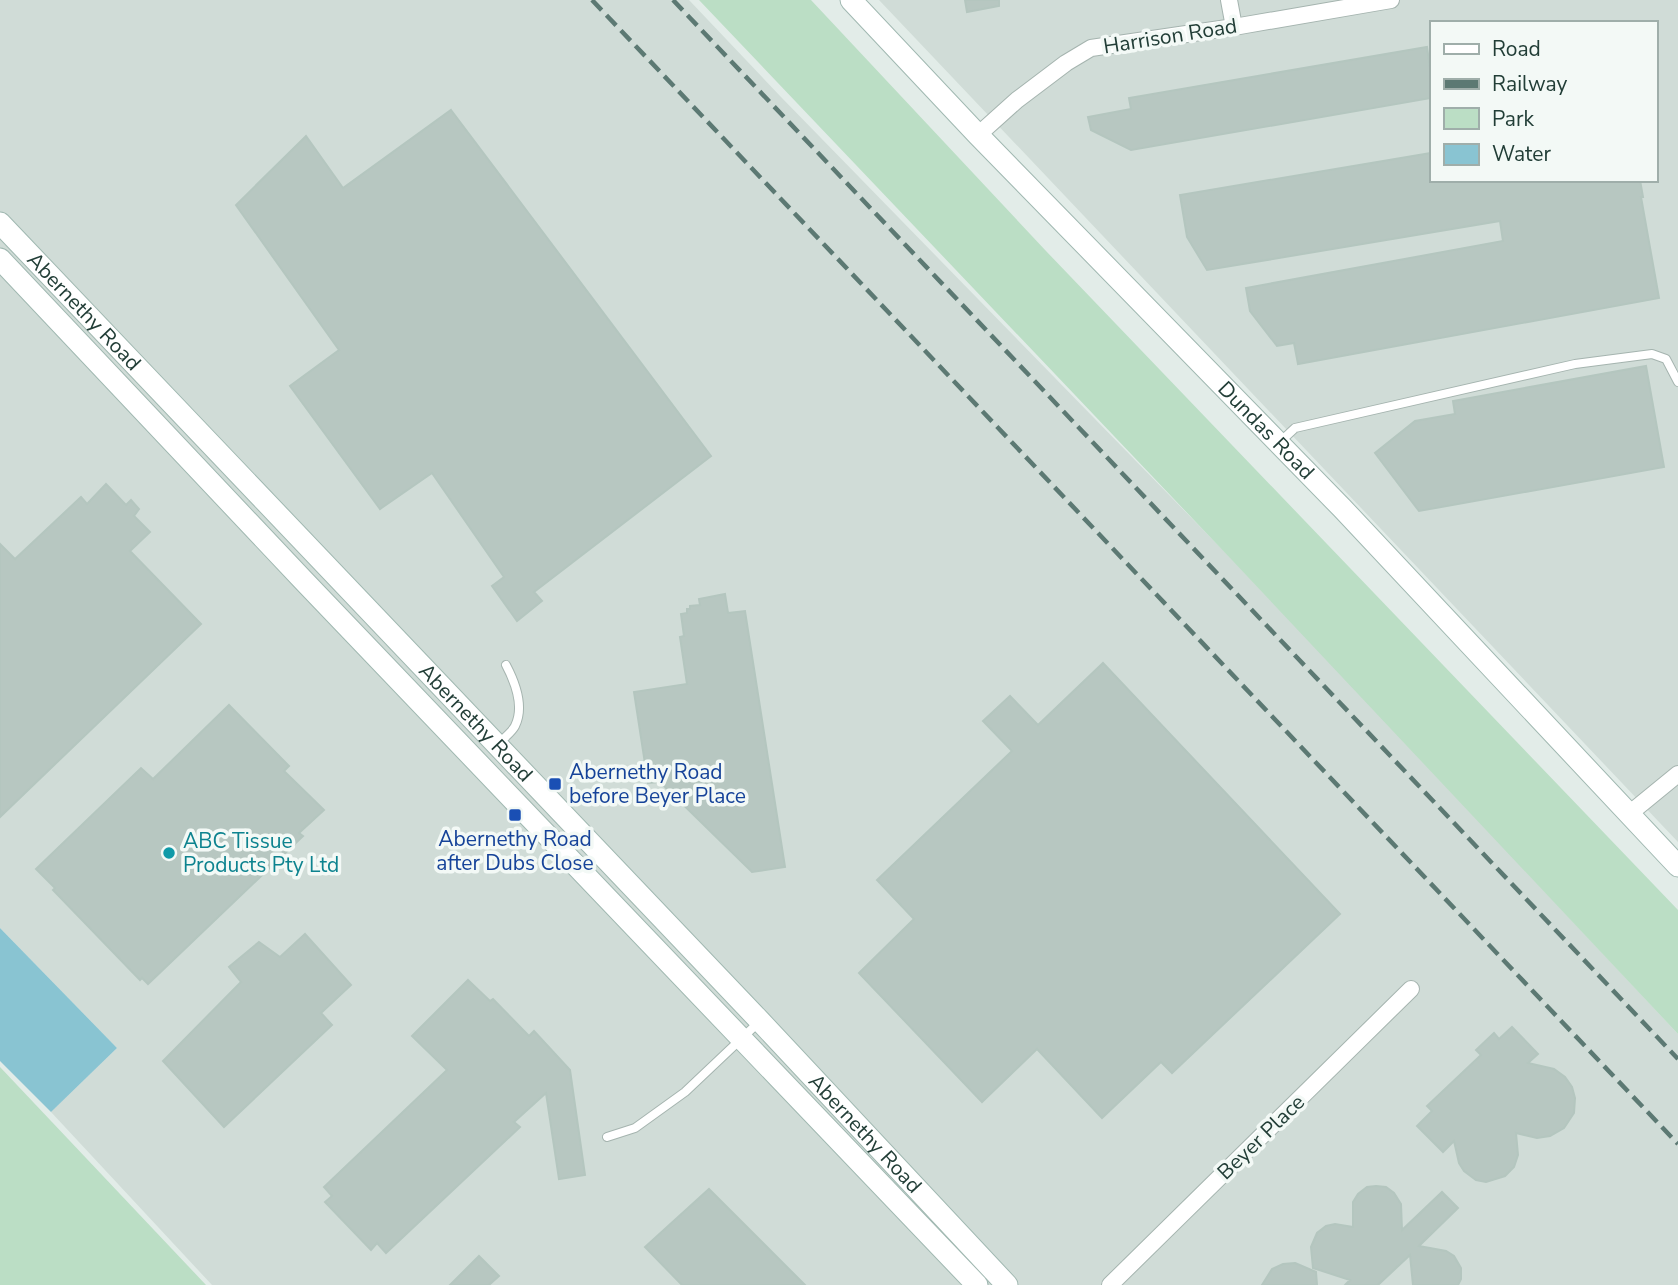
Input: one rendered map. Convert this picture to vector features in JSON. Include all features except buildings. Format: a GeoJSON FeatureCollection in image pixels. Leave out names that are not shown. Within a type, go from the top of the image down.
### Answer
{"type":"FeatureCollection","features":[{"type":"Feature","properties":{"kind":"main road","name":"Dundas Road"},"geometry":{"type":"LineString","coordinates":[[850,0],[1279,443],[1678,866]]}},
{"type":"Feature","properties":{"kind":"main road","name":"Abernethy Road"},"geometry":{"type":"LineString","coordinates":[[0,223],[760,1021],[1007,1285]]}},
{"type":"Feature","properties":{"kind":"main road","name":"Abernethy Road"},"geometry":{"type":"LineString","coordinates":[[0,259],[977,1285]]}},
{"type":"Feature","properties":{"kind":"main road"},"geometry":{"type":"LineString","coordinates":[[81,345],[100,328]]}},
{"type":"Feature","properties":{"kind":"main road"},"geometry":{"type":"LineString","coordinates":[[446,730],[466,712]]}},
{"type":"Feature","properties":{"kind":"street"},"geometry":{"type":"LineString","coordinates":[[1229,0],[1234,27]]}},
{"type":"Feature","properties":{"kind":"street","name":"Harrison Road"},"geometry":{"type":"LineString","coordinates":[[978,135],[1017,100],[1066,63],[1091,48],[1391,0]]}},
{"type":"Feature","properties":{"kind":"street"},"geometry":{"type":"LineString","coordinates":[[1629,814],[1678,774]]}},
{"type":"Feature","properties":{"kind":"street","name":"Beyer Place"},"geometry":{"type":"LineString","coordinates":[[1110,1285],[1411,989]]}},
{"type":"Feature","properties":{"kind":"lane"},"geometry":{"type":"LineString","coordinates":[[1279,443],[1295,428],[1575,365],[1652,354],[1667,359],[1678,382]]}},
{"type":"Feature","properties":{"kind":"lane"},"geometry":{"type":"LineString","coordinates":[[498,745],[515,726],[519,705],[515,683],[506,665]]}},
{"type":"Feature","properties":{"kind":"lane"},"geometry":{"type":"LineString","coordinates":[[607,1137],[635,1128],[685,1092],[760,1021]]}},
{"type":"Feature","properties":{"kind":"shaded area"},"geometry":{"type":"Polygon","coordinates":[[[0,0],[689,0],[1293,622],[1678,1034],[1678,1285],[212,1285],[51,1112],[117,1048],[0,928],[0,0]]]}},
{"type":"Feature","properties":{"kind":"shaded area"},"geometry":{"type":"Polygon","coordinates":[[[879,0],[1678,0],[1678,842],[879,0]]]}},
{"type":"Feature","properties":{"kind":"green space"},"geometry":{"type":"Polygon","coordinates":[[[699,0],[811,0],[1046,251],[1678,910],[1678,1034],[1231,559],[699,0]]]}},
{"type":"Feature","properties":{"kind":"green space"},"geometry":{"type":"Polygon","coordinates":[[[0,1067],[206,1285],[0,1285],[0,1067]]]}},
{"type":"Feature","properties":{"kind":"water"},"geometry":{"type":"Polygon","coordinates":[[[0,928],[117,1048],[51,1112],[0,1061],[0,928]]]}},
{"type":"Feature","properties":{"kind":"railway"},"geometry":{"type":"LineString","coordinates":[[592,0],[1678,1144]]}},
{"type":"Feature","properties":{"kind":"railway"},"geometry":{"type":"LineString","coordinates":[[673,0],[1678,1059]]}},
{"type":"Feature","properties":{"kind":"place","name":"Abernethy Road before Beyer Place"},"geometry":{"type":"Point","coordinates":[555,784]}},
{"type":"Feature","properties":{"kind":"place","name":"Abernethy Road after Dubs Close"},"geometry":{"type":"Point","coordinates":[515,815]}},
{"type":"Feature","properties":{"kind":"place","name":"ABC Tissue Products Pty Ltd"},"geometry":{"type":"Point","coordinates":[169,853]}}]}
